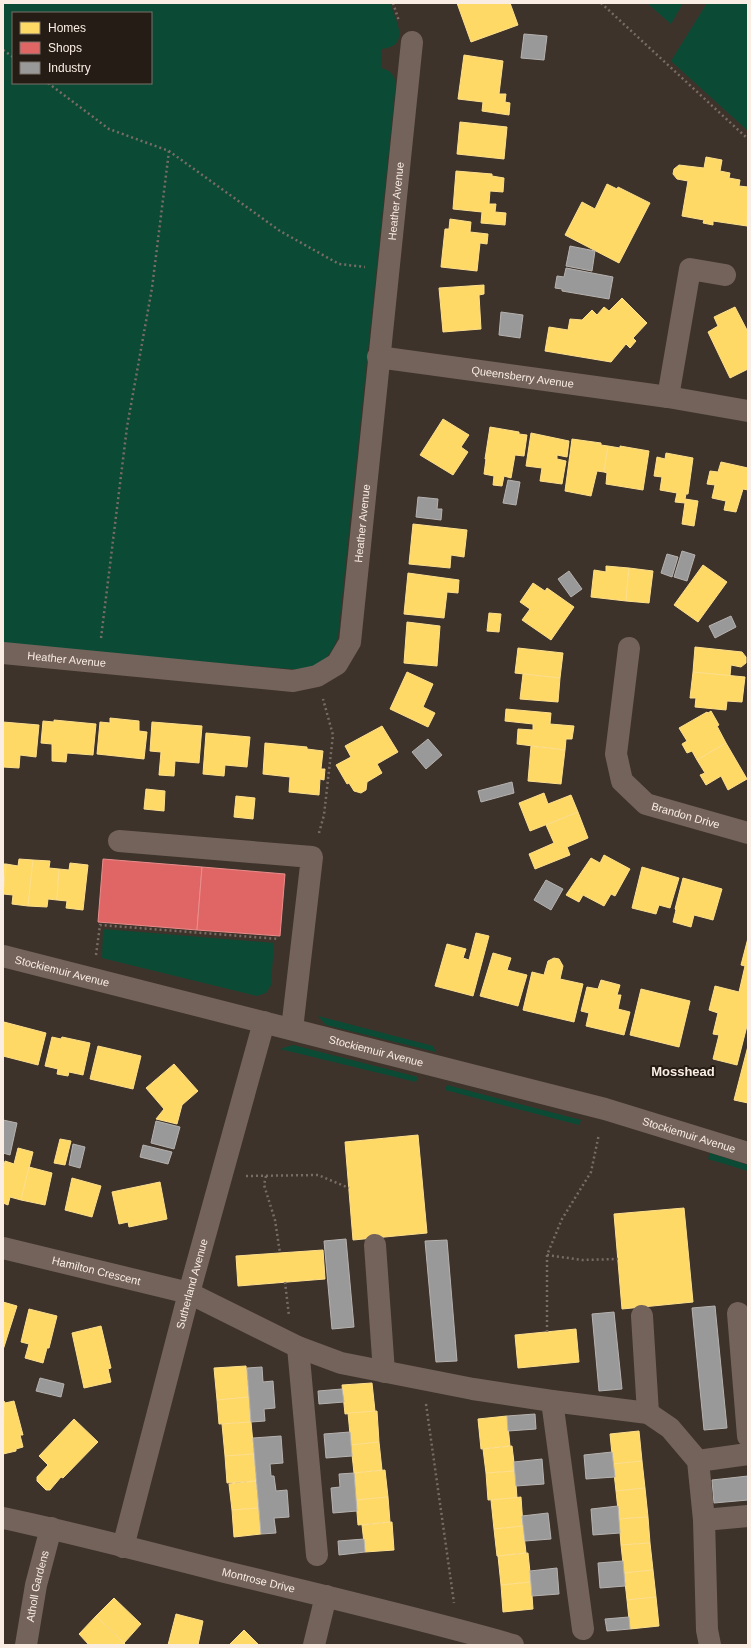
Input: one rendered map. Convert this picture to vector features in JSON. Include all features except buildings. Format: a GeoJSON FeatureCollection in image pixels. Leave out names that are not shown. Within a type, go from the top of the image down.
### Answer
{"type":"FeatureCollection","features":[{"type":"Feature","properties":{"kind":"street","name":"Heather Avenue"},"geometry":{"type":"LineString","coordinates":[[3,653],[293,681],[317,676],[337,664],[350,642],[378,357],[389,269],[412,42]]}},
{"type":"Feature","properties":{"kind":"street"},"geometry":{"type":"LineString","coordinates":[[668,397],[690,269],[725,275]]}},
{"type":"Feature","properties":{"kind":"street","name":"Queensberry Avenue"},"geometry":{"type":"LineString","coordinates":[[378,357],[668,397],[748,411]]}},
{"type":"Feature","properties":{"kind":"street","name":"Brandon Drive"},"geometry":{"type":"LineString","coordinates":[[629,648],[616,754],[622,781],[646,804],[748,833]]}},
{"type":"Feature","properties":{"kind":"street"},"geometry":{"type":"LineString","coordinates":[[119,841],[312,857],[292,1029]]}},
{"type":"Feature","properties":{"kind":"street","name":"Stockiemuir Avenue"},"geometry":{"type":"LineString","coordinates":[[3,956],[605,1109],[748,1152]]}},
{"type":"Feature","properties":{"kind":"street","name":"Sutherland Avenue"},"geometry":{"type":"LineString","coordinates":[[124,1547],[189,1293],[264,1022]]}},
{"type":"Feature","properties":{"kind":"street"},"geometry":{"type":"LineString","coordinates":[[375,1245],[384,1372]]}},
{"type":"Feature","properties":{"kind":"street","name":"Hamilton Crescent"},"geometry":{"type":"LineString","coordinates":[[3,1248],[189,1293],[298,1347],[341,1363],[422,1380],[552,1401],[648,1413]]}},
{"type":"Feature","properties":{"kind":"street"},"geometry":{"type":"LineString","coordinates":[[738,1313],[748,1436]]}},
{"type":"Feature","properties":{"kind":"street"},"geometry":{"type":"LineString","coordinates":[[642,1316],[648,1413],[670,1428],[698,1462],[704,1520],[707,1630],[710,1645]]}},
{"type":"Feature","properties":{"kind":"street"},"geometry":{"type":"LineString","coordinates":[[298,1347],[317,1555]]}},
{"type":"Feature","properties":{"kind":"street"},"geometry":{"type":"LineString","coordinates":[[552,1401],[583,1629]]}},
{"type":"Feature","properties":{"kind":"street"},"geometry":{"type":"LineString","coordinates":[[698,1462],[748,1454]]}},
{"type":"Feature","properties":{"kind":"street"},"geometry":{"type":"LineString","coordinates":[[704,1520],[748,1516]]}},
{"type":"Feature","properties":{"kind":"street","name":"Montrose Drive"},"geometry":{"type":"LineString","coordinates":[[3,1518],[51,1528],[326,1596],[513,1645]]}},
{"type":"Feature","properties":{"kind":"street","name":"Atholl Gardens"},"geometry":{"type":"LineString","coordinates":[[26,1645],[36,1585],[51,1528]]}},
{"type":"Feature","properties":{"kind":"street"},"geometry":{"type":"LineString","coordinates":[[314,1645],[326,1596]]}},
{"type":"Feature","properties":{"kind":"path"},"geometry":{"type":"LineString","coordinates":[[601,3],[748,139]]}},
{"type":"Feature","properties":{"kind":"path"},"geometry":{"type":"LineString","coordinates":[[3,50],[12,56]]}},
{"type":"Feature","properties":{"kind":"path"},"geometry":{"type":"LineString","coordinates":[[49,84],[109,129],[169,151],[280,231],[339,264],[389,269]]}},
{"type":"Feature","properties":{"kind":"path"},"geometry":{"type":"LineString","coordinates":[[98,663],[127,427],[152,288],[169,151]]}},
{"type":"Feature","properties":{"kind":"path"},"geometry":{"type":"LineString","coordinates":[[312,857],[324,815],[333,735],[317,676]]}},
{"type":"Feature","properties":{"kind":"path"},"geometry":{"type":"LineString","coordinates":[[93,979],[100,925],[280,939]]}},
{"type":"Feature","properties":{"kind":"path"},"geometry":{"type":"LineString","coordinates":[[547,1332],[547,1255],[562,1219],[591,1172],[599,1134]]}},
{"type":"Feature","properties":{"kind":"path"},"geometry":{"type":"LineString","coordinates":[[222,1176],[318,1175],[349,1188]]}},
{"type":"Feature","properties":{"kind":"path"},"geometry":{"type":"LineString","coordinates":[[266,1176],[264,1185],[275,1220],[280,1253]]}},
{"type":"Feature","properties":{"kind":"path"},"geometry":{"type":"LineString","coordinates":[[547,1255],[582,1260],[618,1259]]}},
{"type":"Feature","properties":{"kind":"path"},"geometry":{"type":"LineString","coordinates":[[277,1337],[289,1316],[285,1282]]}},
{"type":"Feature","properties":{"kind":"path"},"geometry":{"type":"LineString","coordinates":[[422,1380],[458,1630]]}},
{"type":"Feature","properties":{"kind":"green space"},"geometry":{"type":"Polygon","coordinates":[[[3,3],[390,3],[398,25],[399,38],[391,47],[382,49],[381,68],[391,73],[396,83],[338,637],[332,650],[325,659],[316,665],[303,670],[3,646],[3,3]]]}},
{"type":"Feature","properties":{"kind":"green space"},"geometry":{"type":"Polygon","coordinates":[[[647,3],[683,3],[671,24],[647,3]]]}},
{"type":"Feature","properties":{"kind":"green space"},"geometry":{"type":"Polygon","coordinates":[[[707,3],[748,3],[748,131],[671,61],[707,3]]]}},
{"type":"Feature","properties":{"kind":"green space"},"geometry":{"type":"Polygon","coordinates":[[[103,929],[274,943],[271,985],[266,993],[257,996],[102,958],[103,929]]]}},
{"type":"Feature","properties":{"kind":"green space"},"geometry":{"type":"Polygon","coordinates":[[[318,1016],[433,1046],[436,1052],[326,1025],[318,1016]]]}},
{"type":"Feature","properties":{"kind":"green space"},"geometry":{"type":"Polygon","coordinates":[[[293,1045],[418,1077],[416,1082],[280,1049],[293,1045]]]}},
{"type":"Feature","properties":{"kind":"green space"},"geometry":{"type":"Polygon","coordinates":[[[447,1085],[581,1120],[579,1125],[445,1090],[447,1085]]]}},
{"type":"Feature","properties":{"kind":"green space"},"geometry":{"type":"Polygon","coordinates":[[[710,1153],[748,1165],[748,1171],[708,1159],[710,1153]]]}},
{"type":"Feature","properties":{"kind":"district","name":"Mosshead"},"geometry":{"type":"Point","coordinates":[683,1071]}}]}
